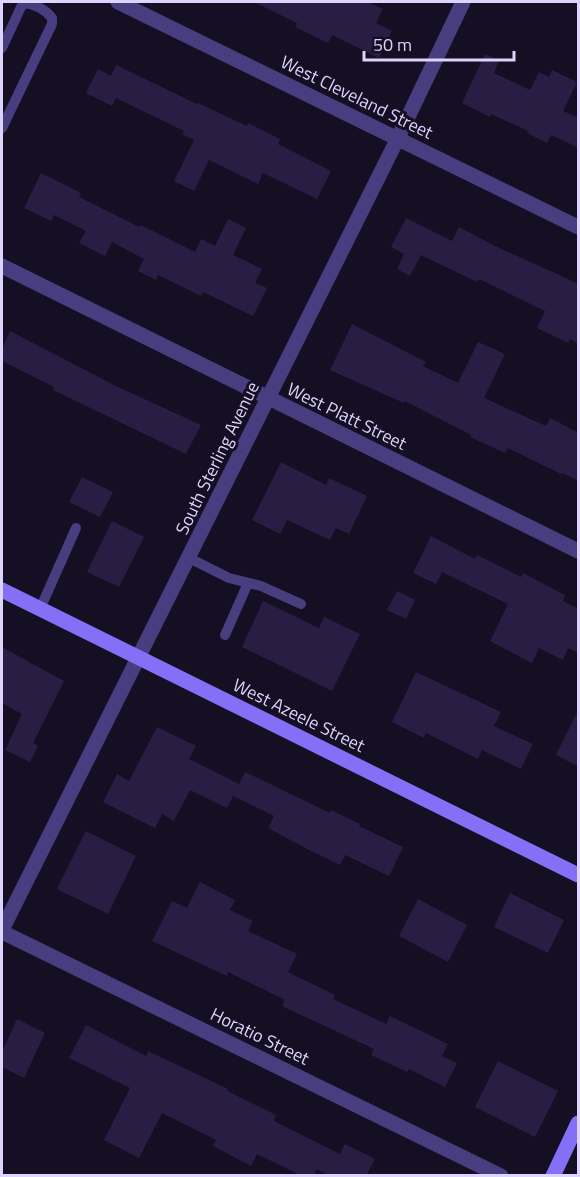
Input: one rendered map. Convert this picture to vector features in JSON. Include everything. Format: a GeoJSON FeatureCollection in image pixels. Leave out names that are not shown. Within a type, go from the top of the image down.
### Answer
{"type":"FeatureCollection","features":[{"type":"Feature","properties":{"kind":"main road","name":"West Azeele Street"},"geometry":{"type":"LineString","coordinates":[[2,590],[579,875]]}},
{"type":"Feature","properties":{"kind":"main road"},"geometry":{"type":"LineString","coordinates":[[553,1176],[579,1123]]}},
{"type":"Feature","properties":{"kind":"street","name":"West Cleveland Street"},"geometry":{"type":"LineString","coordinates":[[118,2],[579,227]]}},
{"type":"Feature","properties":{"kind":"street","name":"South Sterling Avenue"},"geometry":{"type":"LineString","coordinates":[[2,931],[398,138],[463,2]]}},
{"type":"Feature","properties":{"kind":"street","name":"West Platt Street"},"geometry":{"type":"LineString","coordinates":[[2,266],[579,551]]}},
{"type":"Feature","properties":{"kind":"street","name":"Horatio Street"},"geometry":{"type":"LineString","coordinates":[[2,931],[501,1176]]}},
{"type":"Feature","properties":{"kind":"lane"},"geometry":{"type":"LineString","coordinates":[[2,48],[25,3],[48,13],[52,18],[2,128]]}},
{"type":"Feature","properties":{"kind":"lane"},"geometry":{"type":"LineString","coordinates":[[40,609],[76,528]]}},
{"type":"Feature","properties":{"kind":"lane"},"geometry":{"type":"LineString","coordinates":[[189,558],[229,578],[261,586],[301,604]]}},
{"type":"Feature","properties":{"kind":"lane"},"geometry":{"type":"LineString","coordinates":[[225,635],[248,583]]}},
{"type":"Feature","properties":{"kind":"building"},"geometry":{"type":"Polygon","coordinates":[[[254,2],[367,2],[383,9],[376,23],[392,31],[379,58],[332,35],[328,43],[295,27],[297,23],[254,2]]]}},
{"type":"Feature","properties":{"kind":"building"},"geometry":{"type":"Polygon","coordinates":[[[485,54],[499,60],[494,73],[530,90],[539,72],[549,77],[552,70],[577,82],[563,111],[579,118],[579,148],[551,135],[547,143],[527,133],[528,131],[491,114],[490,117],[462,103],[485,54]]]}},
{"type":"Feature","properties":{"kind":"building"},"geometry":{"type":"Polygon","coordinates":[[[116,65],[247,126],[248,123],[280,139],[278,144],[331,171],[317,199],[263,173],[258,184],[209,160],[194,191],[174,181],[194,140],[182,134],[184,131],[116,98],[112,106],[86,93],[98,69],[111,76],[116,65]]]}},
{"type":"Feature","properties":{"kind":"building"},"geometry":{"type":"Polygon","coordinates":[[[41,173],[81,193],[79,197],[195,252],[201,239],[215,246],[228,219],[246,228],[233,255],[262,269],[255,283],[267,288],[253,316],[203,292],[201,296],[158,275],[156,280],[138,271],[144,259],[112,242],[105,256],[79,243],[86,231],[54,215],[51,221],[24,208],[41,173]]]}},
{"type":"Feature","properties":{"kind":"building"},"geometry":{"type":"Polygon","coordinates":[[[406,218],[452,241],[459,227],[579,284],[579,344],[570,339],[568,343],[537,328],[545,311],[479,279],[477,282],[421,255],[410,276],[397,269],[404,254],[391,247],[406,218]]]}},
{"type":"Feature","properties":{"kind":"building"},"geometry":{"type":"Polygon","coordinates":[[[352,324],[426,362],[423,366],[458,383],[478,342],[505,354],[484,398],[546,426],[550,418],[579,433],[579,481],[508,448],[505,453],[470,437],[471,435],[405,401],[404,403],[330,370],[352,324]]]}},
{"type":"Feature","properties":{"kind":"building"},"geometry":{"type":"Polygon","coordinates":[[[10,331],[116,386],[201,425],[186,454],[53,390],[54,387],[2,361],[2,349],[10,331]]]}},
{"type":"Feature","properties":{"kind":"building"},"geometry":{"type":"Polygon","coordinates":[[[281,462],[326,485],[329,478],[367,496],[349,534],[336,528],[330,540],[287,520],[280,534],[252,520],[281,462]]]}},
{"type":"Feature","properties":{"kind":"building"},"geometry":{"type":"Polygon","coordinates":[[[82,477],[113,492],[100,517],[69,502],[82,477]]]}},
{"type":"Feature","properties":{"kind":"building"},"geometry":{"type":"Polygon","coordinates":[[[112,521],[144,537],[119,587],[87,572],[112,521]]]}},
{"type":"Feature","properties":{"kind":"building"},"geometry":{"type":"Polygon","coordinates":[[[431,536],[475,559],[477,555],[521,577],[523,573],[565,595],[563,601],[579,609],[579,653],[568,648],[563,660],[539,648],[532,663],[490,641],[508,604],[442,572],[436,584],[413,573],[431,536]]]}},
{"type":"Feature","properties":{"kind":"building"},"geometry":{"type":"Polygon","coordinates":[[[397,591],[415,600],[406,619],[387,610],[397,591]]]}},
{"type":"Feature","properties":{"kind":"building"},"geometry":{"type":"Polygon","coordinates":[[[263,601],[319,628],[324,617],[360,634],[332,691],[242,647],[263,601]]]}},
{"type":"Feature","properties":{"kind":"building"},"geometry":{"type":"Polygon","coordinates":[[[2,647],[64,681],[33,743],[38,746],[30,762],[5,750],[22,714],[2,703],[2,647]]]}},
{"type":"Feature","properties":{"kind":"building"},"geometry":{"type":"Polygon","coordinates":[[[416,672],[501,712],[494,726],[533,744],[521,769],[482,750],[478,759],[426,733],[424,738],[392,722],[416,672]]]}},
{"type":"Feature","properties":{"kind":"building"},"geometry":{"type":"Polygon","coordinates":[[[579,709],[579,767],[556,755],[579,709]]]}},
{"type":"Feature","properties":{"kind":"building"},"geometry":{"type":"Polygon","coordinates":[[[157,727],[196,746],[189,759],[239,784],[245,772],[330,813],[331,810],[403,847],[389,876],[345,855],[340,865],[311,851],[268,828],[274,816],[233,796],[227,808],[190,790],[174,821],[162,814],[155,828],[103,802],[117,774],[129,781],[157,727]]]}},
{"type":"Feature","properties":{"kind":"building"},"geometry":{"type":"Polygon","coordinates":[[[86,831],[136,856],[108,914],[57,889],[86,831]]]}},
{"type":"Feature","properties":{"kind":"building"},"geometry":{"type":"Polygon","coordinates":[[[200,882],[235,900],[230,910],[253,921],[248,931],[297,954],[288,972],[335,995],[333,999],[386,1024],[390,1016],[448,1044],[442,1056],[457,1063],[445,1087],[409,1069],[407,1072],[371,1055],[374,1049],[282,1006],[285,1000],[228,972],[227,976],[152,941],[172,901],[187,908],[200,882]]]}},
{"type":"Feature","properties":{"kind":"building"},"geometry":{"type":"Polygon","coordinates":[[[510,893],[564,920],[548,953],[494,927],[510,893]]]}},
{"type":"Feature","properties":{"kind":"building"},"geometry":{"type":"Polygon","coordinates":[[[418,899],[467,925],[448,962],[399,936],[418,899]]]}},
{"type":"Feature","properties":{"kind":"building"},"geometry":{"type":"Polygon","coordinates":[[[17,1019],[45,1033],[24,1078],[2,1067],[2,1052],[17,1019]]]}},
{"type":"Feature","properties":{"kind":"building"},"geometry":{"type":"Polygon","coordinates":[[[86,1025],[146,1056],[148,1051],[228,1089],[227,1091],[276,1115],[274,1121],[340,1154],[345,1144],[375,1159],[366,1176],[330,1176],[317,1169],[313,1176],[302,1176],[257,1154],[251,1166],[213,1146],[216,1140],[162,1113],[139,1158],[104,1140],[130,1088],[69,1058],[86,1025]]]}},
{"type":"Feature","properties":{"kind":"building"},"geometry":{"type":"Polygon","coordinates":[[[498,1061],[558,1091],[535,1137],[475,1107],[498,1061]]]}}]}
